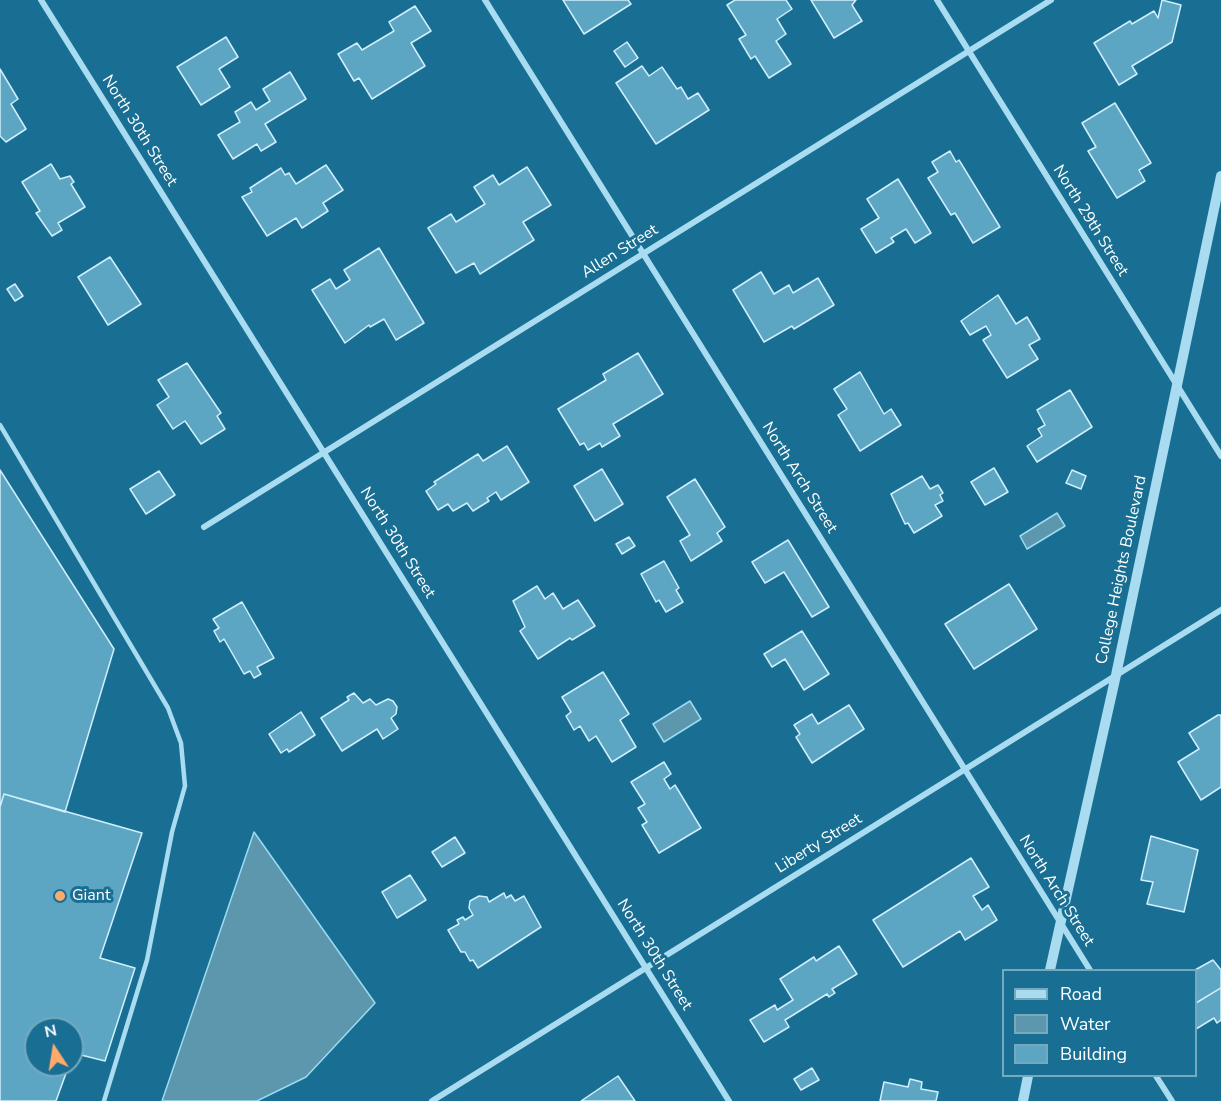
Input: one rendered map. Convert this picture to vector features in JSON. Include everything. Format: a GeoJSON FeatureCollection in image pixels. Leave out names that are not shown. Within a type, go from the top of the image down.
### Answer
{"type":"FeatureCollection","features":[{"type":"Feature","properties":{"kind":"street","name":"North 30th Street"},"geometry":{"type":"LineString","coordinates":[[41,0],[729,1101]]}},
{"type":"Feature","properties":{"kind":"street","name":"North Arch Street"},"geometry":{"type":"LineString","coordinates":[[485,0],[1089,969]]}},
{"type":"Feature","properties":{"kind":"street","name":"North 29th Street"},"geometry":{"type":"LineString","coordinates":[[937,0],[1221,456]]}},
{"type":"Feature","properties":{"kind":"street","name":"Allen Street"},"geometry":{"type":"LineString","coordinates":[[204,527],[1051,0]]}},
{"type":"Feature","properties":{"kind":"street","name":"College Heights Boulevard"},"geometry":{"type":"LineString","coordinates":[[1050,969],[1116,675],[1221,176]]}},
{"type":"Feature","properties":{"kind":"street","name":"Liberty Street"},"geometry":{"type":"LineString","coordinates":[[432,1101],[1221,610]]}},
{"type":"Feature","properties":{"kind":"street"},"geometry":{"type":"LineString","coordinates":[[1023,1101],[1028,1077]]}},
{"type":"Feature","properties":{"kind":"street"},"geometry":{"type":"LineString","coordinates":[[1157,1077],[1172,1101]]}},
{"type":"Feature","properties":{"kind":"lane"},"geometry":{"type":"LineString","coordinates":[[0,425],[168,708],[181,743],[185,786],[172,832],[147,960],[104,1101]]}},
{"type":"Feature","properties":{"kind":"water"},"geometry":{"type":"Polygon","coordinates":[[[1057,513],[1065,526],[1027,549],[1020,536],[1057,513]]]}},
{"type":"Feature","properties":{"kind":"water"},"geometry":{"type":"Polygon","coordinates":[[[690,701],[701,719],[664,742],[653,724],[690,701]]]}},
{"type":"Feature","properties":{"kind":"water"},"geometry":{"type":"Polygon","coordinates":[[[254,832],[375,1003],[306,1077],[257,1101],[162,1101],[254,832]]]}},
{"type":"Feature","properties":{"kind":"building"},"geometry":{"type":"Polygon","coordinates":[[[563,0],[628,0],[631,4],[584,34],[563,0]]]}},
{"type":"Feature","properties":{"kind":"building"},"geometry":{"type":"Polygon","coordinates":[[[735,0],[786,0],[792,9],[777,19],[786,34],[776,41],[791,64],[769,78],[755,56],[751,59],[739,39],[746,35],[727,5],[735,0]]]}},
{"type":"Feature","properties":{"kind":"building"},"geometry":{"type":"Polygon","coordinates":[[[811,0],[856,0],[852,5],[862,21],[834,38],[811,0]]]}},
{"type":"Feature","properties":{"kind":"building"},"geometry":{"type":"Polygon","coordinates":[[[1162,0],[1181,5],[1172,42],[1132,66],[1137,74],[1119,85],[1094,43],[1130,21],[1132,24],[1154,11],[1158,18],[1162,0]]]}},
{"type":"Feature","properties":{"kind":"building"},"geometry":{"type":"Polygon","coordinates":[[[415,6],[431,31],[411,43],[425,66],[372,99],[359,78],[354,81],[338,54],[357,43],[362,50],[394,31],[389,22],[415,6]]]}},
{"type":"Feature","properties":{"kind":"building"},"geometry":{"type":"Polygon","coordinates":[[[226,37],[238,57],[219,69],[230,87],[201,105],[177,67],[226,37]]]}},
{"type":"Feature","properties":{"kind":"building"},"geometry":{"type":"Polygon","coordinates":[[[627,42],[638,58],[625,67],[614,51],[627,42]]]}},
{"type":"Feature","properties":{"kind":"building"},"geometry":{"type":"Polygon","coordinates":[[[642,66],[649,76],[662,67],[677,89],[681,87],[688,99],[698,93],[709,110],[656,144],[616,83],[642,66]]]}},
{"type":"Feature","properties":{"kind":"building"},"geometry":{"type":"Polygon","coordinates":[[[0,69],[18,99],[11,104],[26,129],[6,142],[0,136],[0,69]]]}},
{"type":"Feature","properties":{"kind":"building"},"geometry":{"type":"Polygon","coordinates":[[[290,72],[306,99],[265,124],[276,142],[261,151],[257,144],[233,159],[218,135],[240,122],[235,112],[251,102],[256,110],[270,101],[263,89],[290,72]]]}},
{"type":"Feature","properties":{"kind":"building"},"geometry":{"type":"Polygon","coordinates":[[[1115,103],[1151,163],[1139,170],[1145,181],[1117,198],[1088,151],[1096,147],[1082,123],[1115,103]]]}},
{"type":"Feature","properties":{"kind":"building"},"geometry":{"type":"Polygon","coordinates":[[[950,151],[956,162],[959,160],[1000,227],[973,243],[955,213],[951,215],[928,178],[938,172],[932,162],[950,151]]]}},
{"type":"Feature","properties":{"kind":"building"},"geometry":{"type":"Polygon","coordinates":[[[51,164],[60,179],[70,176],[74,182],[71,184],[85,207],[58,223],[62,230],[52,236],[36,213],[40,211],[22,182],[51,164]]]}},
{"type":"Feature","properties":{"kind":"building"},"geometry":{"type":"Polygon","coordinates":[[[326,165],[343,190],[323,203],[328,211],[302,228],[296,218],[267,236],[242,197],[252,192],[250,188],[281,168],[285,175],[289,173],[296,184],[326,165]]]}},
{"type":"Feature","properties":{"kind":"building"},"geometry":{"type":"Polygon","coordinates":[[[527,167],[551,205],[523,222],[534,240],[480,274],[474,263],[456,273],[428,228],[451,214],[456,222],[485,204],[474,187],[493,175],[499,185],[527,167]]]}},
{"type":"Feature","properties":{"kind":"building"},"geometry":{"type":"Polygon","coordinates":[[[898,179],[931,233],[915,243],[906,229],[891,238],[894,242],[876,253],[861,229],[879,218],[867,199],[898,179]]]}},
{"type":"Feature","properties":{"kind":"building"},"geometry":{"type":"Polygon","coordinates":[[[379,248],[424,323],[396,340],[384,319],[370,327],[369,325],[345,343],[312,290],[330,279],[336,289],[350,280],[344,270],[379,248]]]}},
{"type":"Feature","properties":{"kind":"building"},"geometry":{"type":"Polygon","coordinates":[[[110,257],[141,304],[108,325],[78,277],[110,257]]]}},
{"type":"Feature","properties":{"kind":"building"},"geometry":{"type":"Polygon","coordinates":[[[761,272],[774,294],[789,285],[793,293],[818,278],[834,305],[794,329],[792,326],[764,342],[733,290],[761,272]]]}},
{"type":"Feature","properties":{"kind":"building"},"geometry":{"type":"Polygon","coordinates":[[[15,284],[23,296],[15,301],[7,289],[15,284]]]}},
{"type":"Feature","properties":{"kind":"building"},"geometry":{"type":"Polygon","coordinates":[[[998,295],[1016,324],[1027,317],[1040,339],[1029,345],[1038,359],[1007,378],[983,340],[991,335],[986,326],[970,335],[961,321],[998,295]]]}},
{"type":"Feature","properties":{"kind":"building"},"geometry":{"type":"Polygon","coordinates":[[[638,353],[663,394],[613,424],[620,436],[602,447],[600,443],[588,450],[584,443],[580,445],[558,409],[606,380],[603,374],[638,353]]]}},
{"type":"Feature","properties":{"kind":"building"},"geometry":{"type":"Polygon","coordinates":[[[187,363],[221,413],[217,416],[225,429],[201,444],[185,421],[173,429],[157,405],[169,397],[158,380],[187,363]]]}},
{"type":"Feature","properties":{"kind":"building"},"geometry":{"type":"Polygon","coordinates":[[[860,372],[884,414],[891,409],[901,425],[860,451],[838,415],[847,409],[834,389],[860,372]]]}},
{"type":"Feature","properties":{"kind":"building"},"geometry":{"type":"Polygon","coordinates":[[[1070,390],[1092,427],[1037,462],[1027,446],[1042,436],[1038,429],[1045,425],[1037,410],[1070,390]]]}},
{"type":"Feature","properties":{"kind":"building"},"geometry":{"type":"Polygon","coordinates":[[[507,446],[529,482],[501,500],[496,492],[487,498],[489,501],[473,511],[467,503],[453,511],[448,504],[438,510],[426,491],[436,484],[434,482],[478,454],[483,461],[507,446]]]}},
{"type":"Feature","properties":{"kind":"building"},"geometry":{"type":"Polygon","coordinates":[[[994,468],[1008,492],[985,505],[971,482],[994,468]]]}},
{"type":"Feature","properties":{"kind":"building"},"geometry":{"type":"Polygon","coordinates":[[[602,469],[623,504],[595,521],[574,486],[602,469]]]}},
{"type":"Feature","properties":{"kind":"building"},"geometry":{"type":"Polygon","coordinates":[[[0,470],[114,649],[65,812],[4,794],[0,807],[0,470]]]}},
{"type":"Feature","properties":{"kind":"building"},"geometry":{"type":"Polygon","coordinates":[[[1072,470],[1086,476],[1081,489],[1066,483],[1072,470]]]}},
{"type":"Feature","properties":{"kind":"building"},"geometry":{"type":"Polygon","coordinates":[[[159,471],[175,495],[146,514],[130,489],[159,471]]]}},
{"type":"Feature","properties":{"kind":"building"},"geometry":{"type":"Polygon","coordinates":[[[922,476],[930,489],[938,485],[943,493],[940,495],[943,501],[935,505],[942,516],[914,533],[908,523],[905,524],[891,494],[922,476]]]}},
{"type":"Feature","properties":{"kind":"building"},"geometry":{"type":"Polygon","coordinates":[[[695,479],[725,527],[717,533],[722,541],[691,561],[680,541],[690,535],[667,497],[695,479]]]}},
{"type":"Feature","properties":{"kind":"building"},"geometry":{"type":"Polygon","coordinates":[[[629,537],[635,546],[622,554],[616,544],[629,537]]]}},
{"type":"Feature","properties":{"kind":"building"},"geometry":{"type":"Polygon","coordinates":[[[788,540],[829,607],[812,617],[784,572],[765,583],[752,562],[788,540]]]}},
{"type":"Feature","properties":{"kind":"building"},"geometry":{"type":"Polygon","coordinates":[[[664,561],[679,588],[676,590],[683,602],[666,612],[659,600],[656,602],[641,574],[664,561]]]}},
{"type":"Feature","properties":{"kind":"building"},"geometry":{"type":"Polygon","coordinates":[[[1009,584],[1037,629],[974,669],[945,624],[1009,584]]]}},
{"type":"Feature","properties":{"kind":"building"},"geometry":{"type":"Polygon","coordinates":[[[537,586],[545,599],[553,593],[563,609],[578,600],[595,626],[572,640],[570,638],[538,659],[520,631],[525,627],[513,601],[537,586]]]}},
{"type":"Feature","properties":{"kind":"building"},"geometry":{"type":"Polygon","coordinates":[[[242,602],[274,658],[257,667],[261,674],[254,678],[250,671],[244,674],[224,639],[220,642],[214,631],[219,628],[213,619],[242,602]]]}},
{"type":"Feature","properties":{"kind":"building"},"geometry":{"type":"Polygon","coordinates":[[[802,631],[829,674],[804,690],[785,659],[772,667],[764,654],[802,631]]]}},
{"type":"Feature","properties":{"kind":"building"},"geometry":{"type":"Polygon","coordinates":[[[603,672],[629,714],[620,720],[636,747],[612,762],[596,736],[589,741],[580,726],[574,730],[566,716],[571,712],[562,697],[603,672]]]}},
{"type":"Feature","properties":{"kind":"building"},"geometry":{"type":"Polygon","coordinates":[[[354,693],[363,703],[370,699],[376,705],[388,699],[393,701],[397,707],[396,714],[391,718],[398,729],[383,739],[377,729],[342,751],[321,718],[349,700],[347,697],[354,693]]]}},
{"type":"Feature","properties":{"kind":"building"},"geometry":{"type":"Polygon","coordinates":[[[849,705],[864,729],[812,763],[796,737],[800,734],[794,725],[812,714],[818,724],[849,705]]]}},
{"type":"Feature","properties":{"kind":"building"},"geometry":{"type":"Polygon","coordinates":[[[301,712],[315,735],[289,752],[287,749],[281,753],[269,734],[301,712]]]}},
{"type":"Feature","properties":{"kind":"building"},"geometry":{"type":"Polygon","coordinates":[[[1221,715],[1221,787],[1201,800],[1178,762],[1199,749],[1189,733],[1221,715]]]}},
{"type":"Feature","properties":{"kind":"building"},"geometry":{"type":"Polygon","coordinates":[[[664,762],[671,774],[664,779],[670,789],[675,785],[701,828],[659,853],[642,825],[647,822],[638,808],[645,804],[631,782],[664,762]]]}},
{"type":"Feature","properties":{"kind":"building","name":"Giant"},"geometry":{"type":"Polygon","coordinates":[[[4,794],[142,833],[100,958],[135,968],[105,1061],[84,1056],[84,1017],[24,1017],[24,1077],[65,1077],[56,1101],[0,1101],[0,807],[4,794]]]}},
{"type":"Feature","properties":{"kind":"building"},"geometry":{"type":"Polygon","coordinates":[[[1151,836],[1198,850],[1184,912],[1147,904],[1153,882],[1141,880],[1151,836]]]}},
{"type":"Feature","properties":{"kind":"building"},"geometry":{"type":"Polygon","coordinates":[[[455,837],[465,853],[442,867],[432,852],[455,837]]]}},
{"type":"Feature","properties":{"kind":"building"},"geometry":{"type":"Polygon","coordinates":[[[971,858],[989,887],[973,896],[982,910],[988,905],[997,920],[965,940],[960,931],[903,967],[873,920],[971,858]]]}},
{"type":"Feature","properties":{"kind":"building"},"geometry":{"type":"Polygon","coordinates":[[[410,875],[426,900],[397,918],[382,892],[410,875]]]}},
{"type":"Feature","properties":{"kind":"building"},"geometry":{"type":"Polygon","coordinates":[[[504,893],[506,898],[511,895],[515,901],[524,896],[541,927],[478,968],[465,952],[461,952],[448,930],[459,924],[457,920],[463,917],[465,920],[473,915],[469,908],[470,901],[479,896],[487,897],[489,902],[504,893]]]}},
{"type":"Feature","properties":{"kind":"building"},"geometry":{"type":"Polygon","coordinates":[[[839,946],[857,974],[832,989],[835,993],[829,997],[827,994],[785,1020],[789,1027],[764,1042],[750,1020],[775,1005],[777,1010],[793,1000],[780,979],[814,957],[816,961],[839,946]]]}},
{"type":"Feature","properties":{"kind":"building"},"geometry":{"type":"Polygon","coordinates":[[[1213,960],[1221,970],[1221,988],[1197,1002],[1197,969],[1213,960]]]}},
{"type":"Feature","properties":{"kind":"building"},"geometry":{"type":"Polygon","coordinates":[[[1221,988],[1221,1020],[1217,1023],[1214,1018],[1197,1028],[1197,1002],[1221,988]]]}},
{"type":"Feature","properties":{"kind":"building"},"geometry":{"type":"Polygon","coordinates":[[[812,1068],[819,1080],[801,1090],[794,1079],[812,1068]]]}},
{"type":"Feature","properties":{"kind":"building"},"geometry":{"type":"Polygon","coordinates":[[[618,1076],[635,1101],[581,1101],[618,1076]]]}},
{"type":"Feature","properties":{"kind":"building"},"geometry":{"type":"Polygon","coordinates":[[[910,1079],[922,1082],[921,1089],[938,1092],[936,1101],[880,1101],[884,1082],[908,1087],[910,1079]]]}},
{"type":"Feature","properties":{"kind":"place","name":"Giant"},"geometry":{"type":"Point","coordinates":[60,896]}}]}
